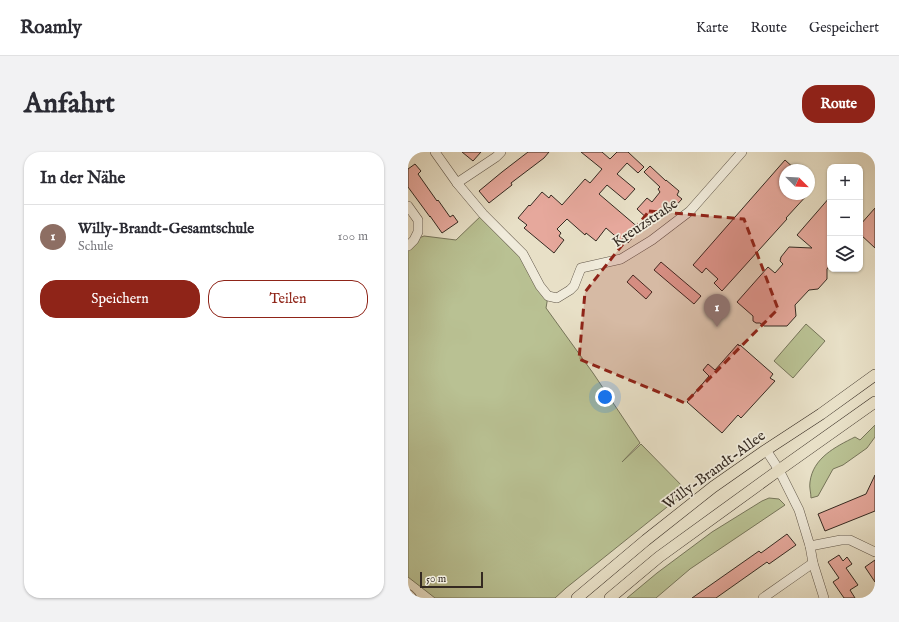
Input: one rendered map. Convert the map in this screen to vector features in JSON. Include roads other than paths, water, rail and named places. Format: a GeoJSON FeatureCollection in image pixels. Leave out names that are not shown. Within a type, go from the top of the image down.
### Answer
{"type":"FeatureCollection","features":[{"type":"Feature","properties":{"kind":"main road","name":"Willy-Brandt-Allee"},"geometry":{"type":"LineString","coordinates":[[577,598],[646,540],[713,487],[875,375]]}},
{"type":"Feature","properties":{"kind":"main road"},"geometry":{"type":"LineString","coordinates":[[610,598],[659,556],[875,402]]}},
{"type":"Feature","properties":{"kind":"main road"},"geometry":{"type":"LineString","coordinates":[[408,595],[411,598]]}},
{"type":"Feature","properties":{"kind":"street","name":"Kreuzstraße"},"geometry":{"type":"LineString","coordinates":[[434,152],[483,214],[523,254],[540,286],[548,296],[557,298],[574,286],[581,268],[621,259],[652,240],[690,211],[742,152]]}},
{"type":"Feature","properties":{"kind":"street"},"geometry":{"type":"LineString","coordinates":[[457,183],[496,157],[501,152]]}},
{"type":"Feature","properties":{"kind":"street"},"geometry":{"type":"LineString","coordinates":[[408,206],[418,220],[418,232],[414,240],[408,246]]}},
{"type":"Feature","properties":{"kind":"street"},"geometry":{"type":"LineString","coordinates":[[766,450],[799,510],[824,598]]}},
{"type":"Feature","properties":{"kind":"street"},"geometry":{"type":"LineString","coordinates":[[810,546],[841,540],[850,540],[875,552]]}},
{"type":"Feature","properties":{"kind":"street"},"geometry":{"type":"LineString","coordinates":[[763,598],[813,563]]}},
{"type":"Feature","properties":{"kind":"place","name":"Willy-Brandt-Gesamtschule"},"geometry":{"type":"Point","coordinates":[717,327]}}]}
